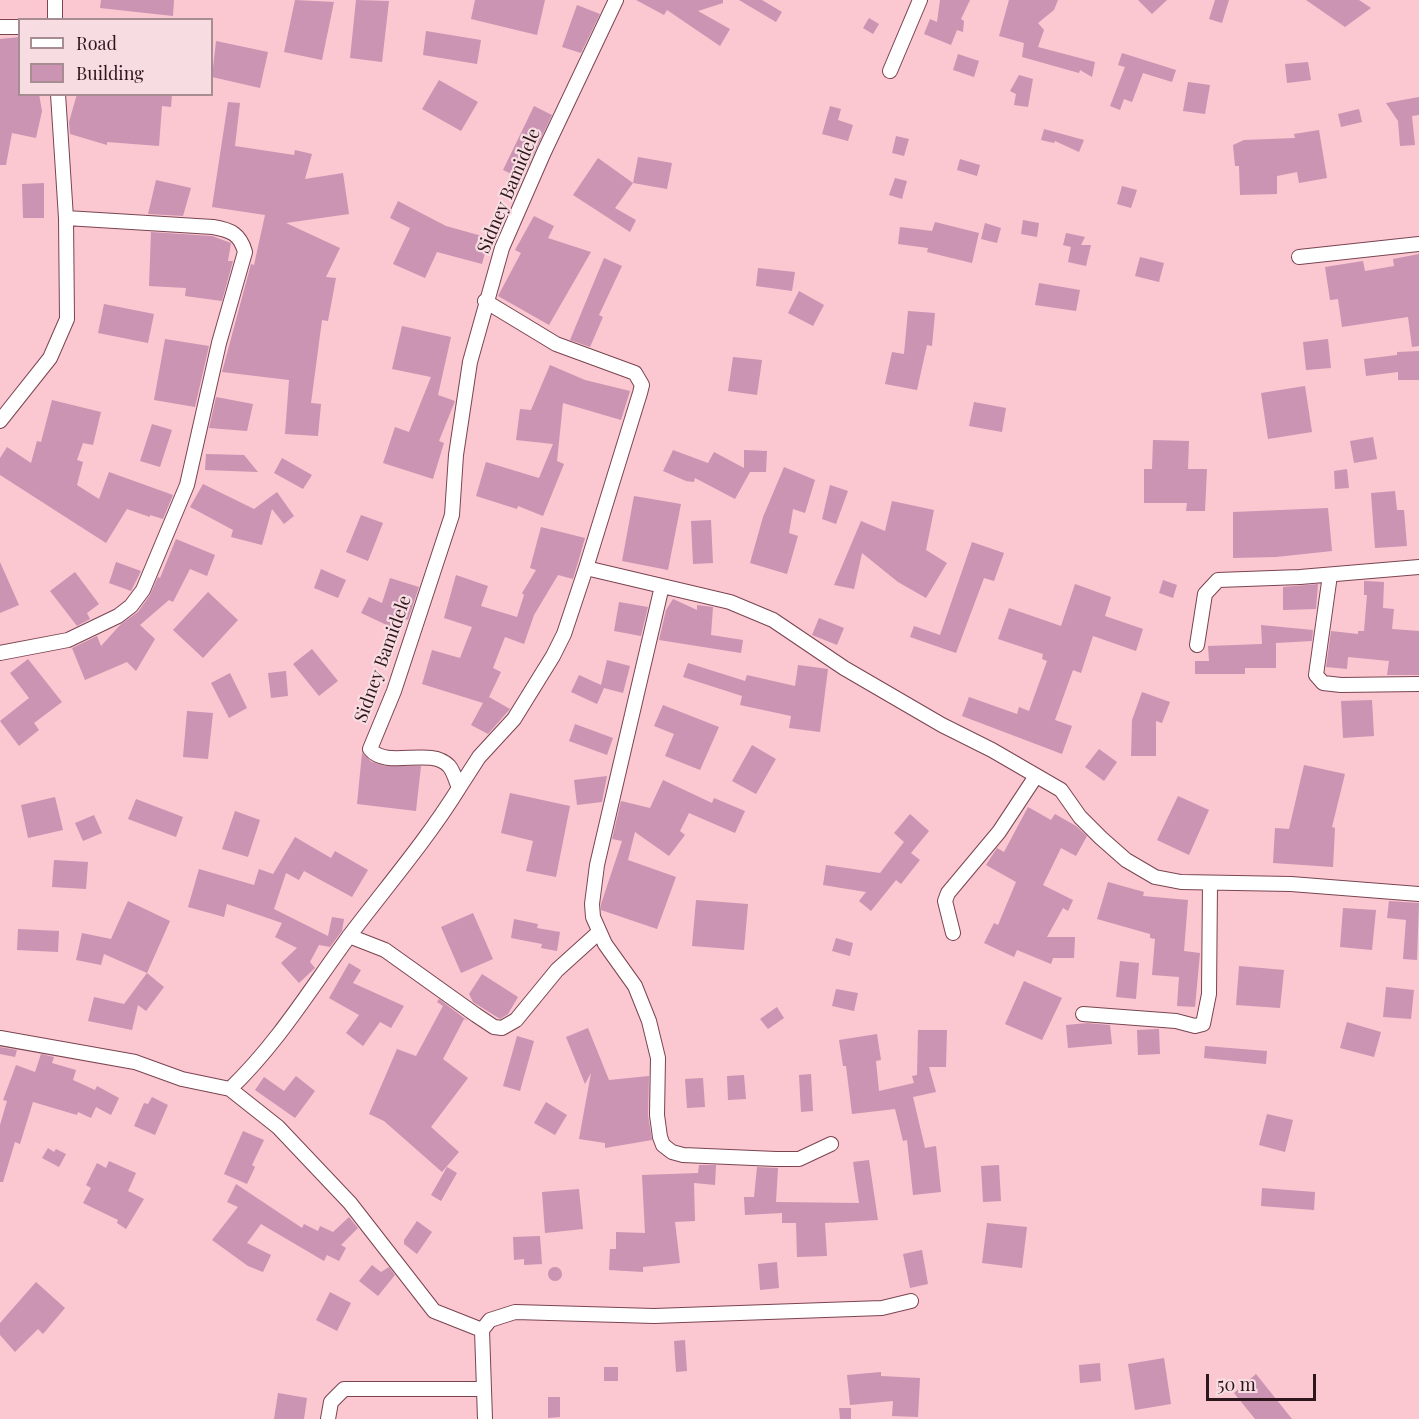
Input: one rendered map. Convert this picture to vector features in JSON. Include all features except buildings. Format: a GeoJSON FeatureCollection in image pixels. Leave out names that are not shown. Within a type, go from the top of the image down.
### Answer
{"type":"FeatureCollection","features":[{"type":"Feature","properties":{"kind":"street"},"geometry":{"type":"LineString","coordinates":[[55,0],[55,18]]}},
{"type":"Feature","properties":{"kind":"street","name":"Sidney Bamidele"},"geometry":{"type":"LineString","coordinates":[[459,789],[453,771],[442,762],[380,756],[370,749],[394,691],[452,515],[456,454],[470,362],[485,300],[502,248],[544,152],[616,0]]}},
{"type":"Feature","properties":{"kind":"street"},"geometry":{"type":"LineString","coordinates":[[890,71],[920,0]]}},
{"type":"Feature","properties":{"kind":"street"},"geometry":{"type":"LineString","coordinates":[[0,27],[18,27]]}},
{"type":"Feature","properties":{"kind":"street"},"geometry":{"type":"LineString","coordinates":[[0,421],[50,358],[67,319],[66,218],[58,96]]}},
{"type":"Feature","properties":{"kind":"street"},"geometry":{"type":"LineString","coordinates":[[0,653],[68,640],[118,616],[131,606],[143,590],[187,485],[219,342],[245,252],[241,240],[230,230],[213,226],[66,218]]}},
{"type":"Feature","properties":{"kind":"street"},"geometry":{"type":"LineString","coordinates":[[1299,257],[1419,244]]}},
{"type":"Feature","properties":{"kind":"street"},"geometry":{"type":"LineString","coordinates":[[230,1089],[292,1020],[349,936],[432,832],[479,757],[514,719],[553,656],[564,633],[586,568],[640,393],[640,379],[635,373],[556,344],[485,300]]}},
{"type":"Feature","properties":{"kind":"street"},"geometry":{"type":"LineString","coordinates":[[1197,645],[1205,594],[1218,580],[1330,575],[1419,567]]}},
{"type":"Feature","properties":{"kind":"street"},"geometry":{"type":"LineString","coordinates":[[586,568],[730,602],[773,620],[844,668],[1061,790],[1080,817],[1126,860],[1167,880],[1210,884],[1291,884],[1419,894]]}},
{"type":"Feature","properties":{"kind":"street"},"geometry":{"type":"LineString","coordinates":[[1330,575],[1316,675],[1323,683],[1341,685],[1419,684]]}},
{"type":"Feature","properties":{"kind":"street"},"geometry":{"type":"LineString","coordinates":[[662,586],[597,865],[592,904],[598,933],[635,986],[649,1021],[658,1058],[660,1137],[667,1149],[683,1155],[800,1159],[831,1144]]}},
{"type":"Feature","properties":{"kind":"street"},"geometry":{"type":"LineString","coordinates":[[953,933],[945,900],[948,893],[999,831],[1036,776]]}},
{"type":"Feature","properties":{"kind":"street"},"geometry":{"type":"LineString","coordinates":[[1083,1014],[1176,1021],[1195,1026],[1203,1024],[1209,994],[1210,884]]}},
{"type":"Feature","properties":{"kind":"street"},"geometry":{"type":"LineString","coordinates":[[349,936],[385,951],[476,1016],[494,1027],[502,1028],[516,1020],[556,970],[598,933]]}},
{"type":"Feature","properties":{"kind":"street"},"geometry":{"type":"LineString","coordinates":[[0,1038],[135,1062],[182,1079],[230,1089],[278,1127],[350,1203],[434,1311],[482,1330]]}},
{"type":"Feature","properties":{"kind":"street"},"geometry":{"type":"LineString","coordinates":[[485,1419],[482,1389],[482,1330],[490,1320],[515,1312],[654,1316],[882,1308],[911,1301]]}},
{"type":"Feature","properties":{"kind":"street"},"geometry":{"type":"LineString","coordinates":[[328,1419],[331,1402],[344,1389],[482,1389]]}}]}
